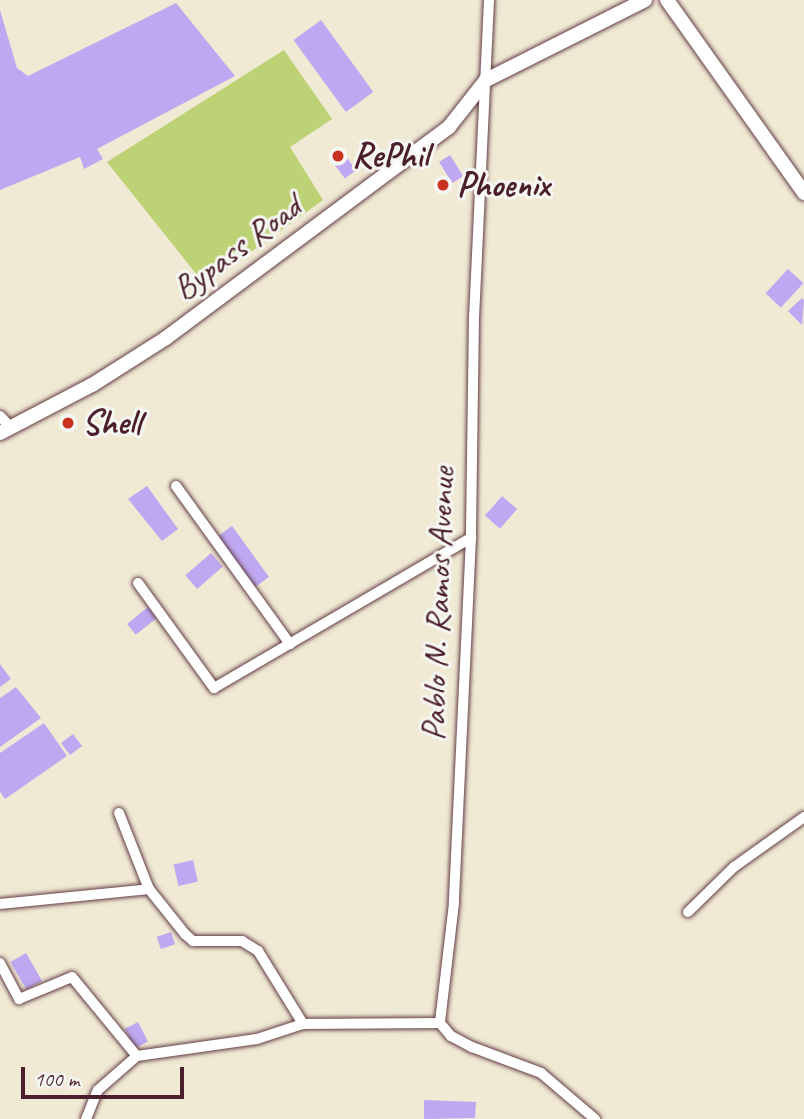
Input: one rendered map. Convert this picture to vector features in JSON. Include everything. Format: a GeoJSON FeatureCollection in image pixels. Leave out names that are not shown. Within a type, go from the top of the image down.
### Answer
{"type":"FeatureCollection","features":[{"type":"Feature","properties":{"kind":"main road"},"geometry":{"type":"LineString","coordinates":[[486,80],[645,0]]}},
{"type":"Feature","properties":{"kind":"main road"},"geometry":{"type":"LineString","coordinates":[[667,0],[804,192]]}},
{"type":"Feature","properties":{"kind":"main road","name":"Bypass Road"},"geometry":{"type":"LineString","coordinates":[[6,430],[92,385],[166,338],[449,128],[486,80]]}},
{"type":"Feature","properties":{"kind":"street","name":"Pablo N. Ramos Avenue"},"geometry":{"type":"LineString","coordinates":[[440,1023],[454,902],[471,538],[474,316],[489,0]]}},
{"type":"Feature","properties":{"kind":"street"},"geometry":{"type":"LineString","coordinates":[[0,416],[6,430]]}},
{"type":"Feature","properties":{"kind":"street"},"geometry":{"type":"LineString","coordinates":[[176,486],[290,644]]}},
{"type":"Feature","properties":{"kind":"street"},"geometry":{"type":"LineString","coordinates":[[138,583],[214,688],[471,538]]}},
{"type":"Feature","properties":{"kind":"street"},"geometry":{"type":"LineString","coordinates":[[119,813],[149,889],[193,941],[242,941],[258,951],[303,1024]]}},
{"type":"Feature","properties":{"kind":"street"},"geometry":{"type":"LineString","coordinates":[[688,912],[734,867],[804,817]]}},
{"type":"Feature","properties":{"kind":"street"},"geometry":{"type":"LineString","coordinates":[[0,904],[149,889]]}},
{"type":"Feature","properties":{"kind":"street"},"geometry":{"type":"LineString","coordinates":[[0,963],[19,999],[72,977],[137,1056]]}},
{"type":"Feature","properties":{"kind":"street"},"geometry":{"type":"LineString","coordinates":[[86,1119],[98,1090],[137,1056],[257,1039],[303,1024],[440,1023],[451,1036],[472,1047],[541,1073],[595,1119]]}},
{"type":"Feature","properties":{"kind":"green space"},"geometry":{"type":"Polygon","coordinates":[[[284,50],[332,119],[290,147],[323,200],[205,285],[107,162],[284,50]]]}},
{"type":"Feature","properties":{"kind":"building"},"geometry":{"type":"Polygon","coordinates":[[[176,3],[235,76],[97,149],[103,159],[84,169],[80,157],[0,190],[0,10],[17,68],[28,76],[176,3]]]}},
{"type":"Feature","properties":{"kind":"building"},"geometry":{"type":"Polygon","coordinates":[[[321,20],[373,92],[346,112],[293,40],[321,20]]]}},
{"type":"Feature","properties":{"kind":"building"},"geometry":{"type":"Polygon","coordinates":[[[341,150],[356,170],[345,178],[330,158],[341,150]]]}},
{"type":"Feature","properties":{"kind":"building"},"geometry":{"type":"Polygon","coordinates":[[[450,155],[463,176],[452,183],[439,162],[450,155]]]}},
{"type":"Feature","properties":{"kind":"building"},"geometry":{"type":"Polygon","coordinates":[[[788,269],[803,283],[781,307],[765,293],[788,269]]]}},
{"type":"Feature","properties":{"kind":"building"},"geometry":{"type":"Polygon","coordinates":[[[802,298],[804,300],[802,325],[788,311],[802,298]]]}},
{"type":"Feature","properties":{"kind":"building"},"geometry":{"type":"Polygon","coordinates":[[[147,486],[178,529],[162,541],[128,499],[147,486]]]}},
{"type":"Feature","properties":{"kind":"building"},"geometry":{"type":"Polygon","coordinates":[[[502,496],[517,509],[500,529],[485,516],[502,496]]]}},
{"type":"Feature","properties":{"kind":"building"},"geometry":{"type":"Polygon","coordinates":[[[232,526],[269,577],[254,588],[217,537],[232,526]]]}},
{"type":"Feature","properties":{"kind":"building"},"geometry":{"type":"Polygon","coordinates":[[[211,553],[223,567],[197,589],[185,575],[211,553]]]}},
{"type":"Feature","properties":{"kind":"building"},"geometry":{"type":"Polygon","coordinates":[[[148,607],[157,618],[136,635],[127,624],[148,607]]]}},
{"type":"Feature","properties":{"kind":"building"},"geometry":{"type":"Polygon","coordinates":[[[0,664],[11,679],[0,687],[0,664]]]}},
{"type":"Feature","properties":{"kind":"building"},"geometry":{"type":"Polygon","coordinates":[[[16,687],[41,718],[0,747],[0,698],[16,687]]]}},
{"type":"Feature","properties":{"kind":"building"},"geometry":{"type":"Polygon","coordinates":[[[44,723],[67,756],[5,799],[0,792],[0,753],[44,723]]]}},
{"type":"Feature","properties":{"kind":"building"},"geometry":{"type":"Polygon","coordinates":[[[73,734],[82,746],[70,755],[61,743],[73,734]]]}},
{"type":"Feature","properties":{"kind":"building"},"geometry":{"type":"Polygon","coordinates":[[[193,860],[198,881],[178,886],[174,864],[193,860]]]}},
{"type":"Feature","properties":{"kind":"building"},"geometry":{"type":"Polygon","coordinates":[[[171,932],[175,944],[161,949],[157,937],[171,932]]]}},
{"type":"Feature","properties":{"kind":"building"},"geometry":{"type":"Polygon","coordinates":[[[26,953],[42,981],[26,990],[10,962],[26,953]]]}},
{"type":"Feature","properties":{"kind":"building"},"geometry":{"type":"Polygon","coordinates":[[[138,1022],[148,1042],[135,1048],[125,1029],[138,1022]]]}},
{"type":"Feature","properties":{"kind":"building"},"geometry":{"type":"Polygon","coordinates":[[[424,1100],[476,1102],[475,1118],[424,1119],[424,1100]]]}},
{"type":"Feature","properties":{"kind":"place","name":"RePhil"},"geometry":{"type":"Point","coordinates":[338,156]}},
{"type":"Feature","properties":{"kind":"place","name":"Phoenix"},"geometry":{"type":"Point","coordinates":[443,185]}},
{"type":"Feature","properties":{"kind":"place","name":"Shell"},"geometry":{"type":"Point","coordinates":[68,423]}}]}
